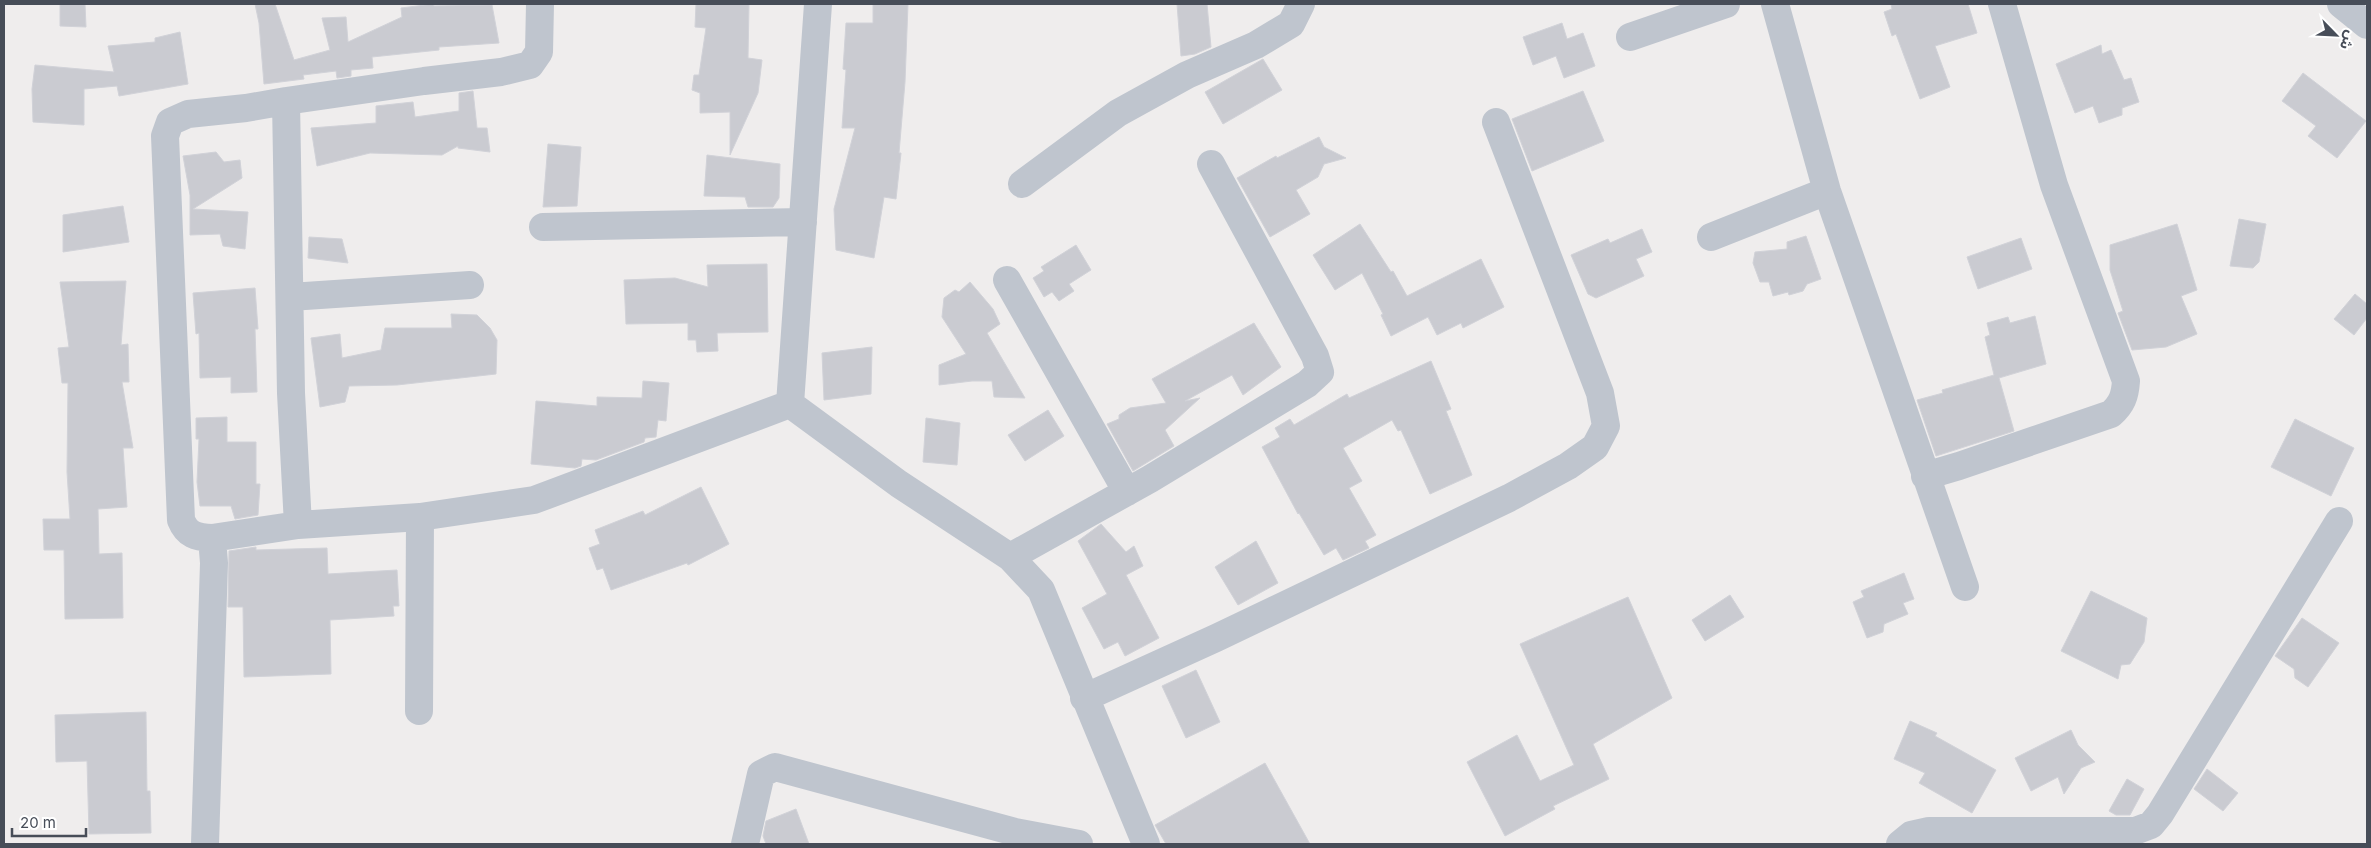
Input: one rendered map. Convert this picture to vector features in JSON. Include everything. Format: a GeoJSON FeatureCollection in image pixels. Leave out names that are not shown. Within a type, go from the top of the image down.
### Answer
{"type":"FeatureCollection","features":[{"type":"Feature","properties":{"kind":"street"},"geometry":{"type":"LineString","coordinates":[[540,4],[538,52],[530,65],[501,72],[424,81],[246,108],[188,114],[170,122],[165,136],[181,520],[185,529],[195,537],[212,538],[298,525],[420,517],[534,500],[790,404]]}},
{"type":"Feature","properties":{"kind":"street"},"geometry":{"type":"LineString","coordinates":[[790,404],[818,4]]}},
{"type":"Feature","properties":{"kind":"street"},"geometry":{"type":"LineString","coordinates":[[1022,184],[1118,112],[1187,76],[1256,45],[1291,24],[1301,4]]}},
{"type":"Feature","properties":{"kind":"street"},"geometry":{"type":"LineString","coordinates":[[1630,37],[1726,4]]}},
{"type":"Feature","properties":{"kind":"street"},"geometry":{"type":"LineString","coordinates":[[1775,4],[1827,191],[1965,587]]}},
{"type":"Feature","properties":{"kind":"street"},"geometry":{"type":"LineString","coordinates":[[1925,476],[2111,414],[2120,405],[2125,396],[2126,381],[2054,185],[2002,4]]}},
{"type":"Feature","properties":{"kind":"street"},"geometry":{"type":"LineString","coordinates":[[2341,4],[2367,25]]}},
{"type":"Feature","properties":{"kind":"street"},"geometry":{"type":"LineString","coordinates":[[286,101],[291,394],[298,525]]}},
{"type":"Feature","properties":{"kind":"street"},"geometry":{"type":"LineString","coordinates":[[1084,698],[1216,638],[1509,498],[1568,466],[1595,447],[1606,426],[1600,393],[1496,122]]}},
{"type":"Feature","properties":{"kind":"street"},"geometry":{"type":"LineString","coordinates":[[1010,557],[1127,492],[1307,384],[1320,372],[1315,356],[1211,164]]}},
{"type":"Feature","properties":{"kind":"street"},"geometry":{"type":"LineString","coordinates":[[1711,237],[1827,191]]}},
{"type":"Feature","properties":{"kind":"street"},"geometry":{"type":"LineString","coordinates":[[544,227],[803,222]]}},
{"type":"Feature","properties":{"kind":"street"},"geometry":{"type":"LineString","coordinates":[[1007,280],[1127,492]]}},
{"type":"Feature","properties":{"kind":"street"},"geometry":{"type":"LineString","coordinates":[[290,297],[470,285]]}},
{"type":"Feature","properties":{"kind":"street"},"geometry":{"type":"LineString","coordinates":[[790,404],[900,484],[1010,557],[1041,590],[1057,625],[1084,698],[1146,844]]}},
{"type":"Feature","properties":{"kind":"street"},"geometry":{"type":"LineString","coordinates":[[419,711],[420,517]]}},
{"type":"Feature","properties":{"kind":"street"},"geometry":{"type":"LineString","coordinates":[[1900,844],[1911,835],[1929,831],[2135,831],[2151,826],[2340,521]]}},
{"type":"Feature","properties":{"kind":"street"},"geometry":{"type":"LineString","coordinates":[[205,844],[214,563],[212,538]]}},
{"type":"Feature","properties":{"kind":"street"},"geometry":{"type":"LineString","coordinates":[[745,844],[761,774],[768,769],[775,768],[1015,832],[1079,844]]}},
{"type":"Feature","properties":{"kind":"building"},"geometry":{"type":"Polygon","coordinates":[[[60,4],[85,4],[86,27],[60,26],[60,4]]]}},
{"type":"Feature","properties":{"kind":"building"},"geometry":{"type":"Polygon","coordinates":[[[255,4],[275,4],[294,60],[330,50],[322,18],[346,17],[348,42],[402,17],[401,8],[433,4],[434,6],[492,5],[499,43],[439,47],[439,50],[372,57],[373,68],[351,70],[351,76],[337,78],[336,71],[303,75],[304,79],[264,84],[259,23],[255,4]]]}},
{"type":"Feature","properties":{"kind":"building"},"geometry":{"type":"Polygon","coordinates":[[[696,4],[749,4],[748,58],[762,60],[758,93],[730,155],[730,112],[700,113],[700,93],[692,90],[694,75],[699,75],[706,28],[695,27],[696,4]]]}},
{"type":"Feature","properties":{"kind":"building"},"geometry":{"type":"Polygon","coordinates":[[[873,4],[908,4],[905,82],[899,153],[901,153],[896,199],[884,197],[874,258],[836,250],[834,209],[855,128],[842,128],[846,70],[843,69],[846,23],[873,23],[873,4]]]}},
{"type":"Feature","properties":{"kind":"building"},"geometry":{"type":"Polygon","coordinates":[[[1177,4],[1207,4],[1211,47],[1195,54],[1181,56],[1177,4]]]}},
{"type":"Feature","properties":{"kind":"building"},"geometry":{"type":"Polygon","coordinates":[[[1891,4],[1968,4],[1977,33],[1935,46],[1950,87],[1920,99],[1896,34],[1892,36],[1884,12],[1892,9],[1891,4]]]}},
{"type":"Feature","properties":{"kind":"building"},"geometry":{"type":"Polygon","coordinates":[[[1562,23],[1567,39],[1583,33],[1595,66],[1564,78],[1556,56],[1533,65],[1523,37],[1562,23]]]}},
{"type":"Feature","properties":{"kind":"building"},"geometry":{"type":"Polygon","coordinates":[[[180,32],[188,84],[119,96],[117,86],[84,89],[84,125],[33,122],[32,89],[35,65],[114,72],[108,46],[155,42],[155,38],[180,32]]]}},
{"type":"Feature","properties":{"kind":"building"},"geometry":{"type":"Polygon","coordinates":[[[2101,45],[2102,54],[2111,50],[2124,80],[2131,78],[2139,102],[2122,108],[2122,115],[2099,123],[2093,106],[2075,113],[2056,64],[2101,45]]]}},
{"type":"Feature","properties":{"kind":"building"},"geometry":{"type":"Polygon","coordinates":[[[1263,59],[1282,90],[1223,124],[1205,92],[1263,59]]]}},
{"type":"Feature","properties":{"kind":"building"},"geometry":{"type":"Polygon","coordinates":[[[2303,73],[2366,121],[2337,158],[2308,136],[2316,126],[2282,101],[2303,73]]]}},
{"type":"Feature","properties":{"kind":"building"},"geometry":{"type":"Polygon","coordinates":[[[473,91],[477,128],[487,128],[490,152],[458,148],[458,146],[442,155],[370,153],[317,166],[311,128],[376,123],[376,106],[413,102],[415,117],[459,111],[459,93],[473,91]]]}},
{"type":"Feature","properties":{"kind":"building"},"geometry":{"type":"Polygon","coordinates":[[[1583,91],[1604,141],[1532,171],[1512,119],[1583,91]]]}},
{"type":"Feature","properties":{"kind":"building"},"geometry":{"type":"Polygon","coordinates":[[[1319,137],[1324,147],[1346,158],[1324,164],[1318,177],[1296,190],[1310,214],[1270,237],[1237,178],[1276,156],[1277,158],[1319,137]]]}},
{"type":"Feature","properties":{"kind":"building"},"geometry":{"type":"Polygon","coordinates":[[[548,144],[581,147],[577,206],[543,207],[548,144]]]}},
{"type":"Feature","properties":{"kind":"building"},"geometry":{"type":"Polygon","coordinates":[[[216,152],[224,162],[240,160],[242,178],[193,209],[248,212],[245,249],[223,246],[220,234],[190,235],[190,195],[183,156],[216,152]]]}},
{"type":"Feature","properties":{"kind":"building"},"geometry":{"type":"Polygon","coordinates":[[[707,155],[780,164],[779,198],[773,207],[748,207],[745,197],[704,196],[707,155]]]}},
{"type":"Feature","properties":{"kind":"building"},"geometry":{"type":"Polygon","coordinates":[[[123,206],[129,242],[63,252],[63,215],[123,206]]]}},
{"type":"Feature","properties":{"kind":"building"},"geometry":{"type":"Polygon","coordinates":[[[2239,219],[2266,224],[2259,262],[2253,268],[2230,266],[2239,219]]]}},
{"type":"Feature","properties":{"kind":"building"},"geometry":{"type":"Polygon","coordinates":[[[1360,224],[1391,272],[1393,271],[1407,296],[1481,259],[1504,307],[1463,328],[1461,323],[1437,335],[1428,317],[1391,336],[1381,315],[1383,314],[1362,273],[1335,290],[1313,255],[1360,224]]]}},
{"type":"Feature","properties":{"kind":"building"},"geometry":{"type":"Polygon","coordinates":[[[2177,224],[2197,290],[2181,296],[2197,334],[2166,347],[2132,350],[2118,313],[2123,311],[2110,270],[2110,245],[2177,224]]]}},
{"type":"Feature","properties":{"kind":"building"},"geometry":{"type":"Polygon","coordinates":[[[1642,229],[1652,252],[1636,259],[1644,276],[1596,298],[1588,294],[1571,255],[1608,239],[1610,243],[1642,229]]]}},
{"type":"Feature","properties":{"kind":"building"},"geometry":{"type":"Polygon","coordinates":[[[1806,236],[1821,279],[1807,284],[1803,291],[1789,295],[1788,292],[1773,296],[1769,282],[1760,282],[1753,263],[1755,252],[1787,249],[1787,242],[1806,236]]]}},
{"type":"Feature","properties":{"kind":"building"},"geometry":{"type":"Polygon","coordinates":[[[309,237],[342,239],[348,263],[308,258],[309,237]]]}},
{"type":"Feature","properties":{"kind":"building"},"geometry":{"type":"Polygon","coordinates":[[[2021,238],[2032,269],[1978,289],[1967,257],[2021,238]]]}},
{"type":"Feature","properties":{"kind":"building"},"geometry":{"type":"Polygon","coordinates":[[[1076,245],[1091,270],[1069,284],[1074,291],[1059,301],[1052,292],[1044,297],[1033,278],[1044,271],[1041,267],[1076,245]]]}},
{"type":"Feature","properties":{"kind":"building"},"geometry":{"type":"Polygon","coordinates":[[[767,264],[768,332],[717,333],[718,351],[697,352],[696,340],[688,340],[688,323],[626,324],[624,280],[675,278],[708,287],[707,265],[767,264]]]}},
{"type":"Feature","properties":{"kind":"building"},"geometry":{"type":"Polygon","coordinates":[[[126,281],[121,345],[128,344],[129,382],[122,382],[133,448],[123,448],[127,507],[98,509],[99,554],[122,553],[123,618],[65,619],[64,550],[44,550],[43,519],[70,519],[67,472],[68,383],[62,383],[58,348],[69,347],[60,282],[126,281]]]}},
{"type":"Feature","properties":{"kind":"building"},"geometry":{"type":"Polygon","coordinates":[[[970,282],[993,309],[1000,324],[987,333],[1025,398],[994,397],[992,381],[972,381],[939,385],[939,365],[966,354],[942,317],[944,298],[955,290],[959,292],[970,282]]]}},
{"type":"Feature","properties":{"kind":"building"},"geometry":{"type":"Polygon","coordinates":[[[255,288],[258,329],[255,329],[257,392],[231,393],[231,377],[200,378],[199,333],[196,334],[193,293],[255,288]]]}},
{"type":"Feature","properties":{"kind":"building"},"geometry":{"type":"Polygon","coordinates":[[[2355,294],[2367,304],[2367,318],[2354,335],[2334,319],[2355,294]]]}},
{"type":"Feature","properties":{"kind":"building"},"geometry":{"type":"Polygon","coordinates":[[[451,314],[477,315],[490,328],[497,340],[496,374],[397,385],[349,386],[345,402],[320,407],[311,338],[340,334],[342,358],[381,350],[385,328],[452,328],[451,314]]]}},
{"type":"Feature","properties":{"kind":"building"},"geometry":{"type":"Polygon","coordinates":[[[2035,316],[2046,364],[1999,378],[2014,431],[1936,456],[1917,400],[1943,393],[1942,390],[1994,375],[1985,337],[1990,335],[1987,323],[2008,317],[2010,323],[2035,316]]]}},
{"type":"Feature","properties":{"kind":"building"},"geometry":{"type":"Polygon","coordinates":[[[1254,323],[1281,367],[1243,395],[1232,375],[1185,401],[1200,398],[1165,430],[1174,446],[1133,471],[1107,424],[1119,419],[1119,415],[1130,408],[1166,403],[1152,379],[1254,323]]]}},
{"type":"Feature","properties":{"kind":"building"},"geometry":{"type":"Polygon","coordinates":[[[872,347],[871,394],[824,400],[822,353],[872,347]]]}},
{"type":"Feature","properties":{"kind":"building"},"geometry":{"type":"Polygon","coordinates":[[[1431,361],[1451,409],[1446,411],[1472,475],[1430,494],[1401,430],[1398,431],[1392,420],[1343,448],[1362,481],[1349,488],[1376,535],[1365,541],[1369,548],[1343,560],[1336,548],[1324,555],[1298,514],[1262,447],[1280,437],[1275,428],[1290,419],[1294,425],[1347,394],[1349,398],[1431,361]]]}},
{"type":"Feature","properties":{"kind":"building"},"geometry":{"type":"Polygon","coordinates":[[[643,381],[669,383],[666,421],[658,420],[656,437],[645,438],[644,442],[596,460],[582,459],[581,466],[575,468],[531,464],[536,401],[597,406],[597,397],[642,398],[643,381]]]}},
{"type":"Feature","properties":{"kind":"building"},"geometry":{"type":"Polygon","coordinates":[[[1048,410],[1064,436],[1025,461],[1008,435],[1048,410]]]}},
{"type":"Feature","properties":{"kind":"building"},"geometry":{"type":"Polygon","coordinates":[[[227,417],[227,442],[256,442],[256,484],[260,484],[258,515],[235,519],[231,506],[200,506],[197,482],[199,439],[196,439],[196,418],[227,417]]]}},
{"type":"Feature","properties":{"kind":"building"},"geometry":{"type":"Polygon","coordinates":[[[926,418],[960,423],[957,465],[923,462],[926,418]]]}},
{"type":"Feature","properties":{"kind":"building"},"geometry":{"type":"Polygon","coordinates":[[[2295,419],[2354,448],[2331,496],[2271,467],[2295,419]]]}},
{"type":"Feature","properties":{"kind":"building"},"geometry":{"type":"Polygon","coordinates":[[[701,487],[729,544],[688,565],[687,563],[611,590],[603,568],[597,570],[589,548],[600,544],[595,530],[643,511],[645,515],[701,487]]]}},
{"type":"Feature","properties":{"kind":"building"},"geometry":{"type":"Polygon","coordinates":[[[1101,524],[1126,552],[1134,546],[1143,566],[1126,575],[1159,638],[1125,656],[1118,642],[1104,649],[1082,608],[1107,594],[1078,541],[1101,524]]]}},
{"type":"Feature","properties":{"kind":"building"},"geometry":{"type":"Polygon","coordinates":[[[1256,541],[1278,583],[1238,605],[1215,567],[1256,541]]]}},
{"type":"Feature","properties":{"kind":"building"},"geometry":{"type":"Polygon","coordinates":[[[256,547],[256,550],[327,548],[328,574],[397,570],[399,606],[393,606],[394,616],[330,620],[331,674],[244,677],[243,607],[228,607],[229,551],[256,547]]]}},
{"type":"Feature","properties":{"kind":"building"},"geometry":{"type":"Polygon","coordinates":[[[1904,573],[1914,599],[1903,603],[1908,614],[1884,624],[1883,632],[1867,638],[1853,602],[1864,597],[1861,591],[1904,573]]]}},
{"type":"Feature","properties":{"kind":"building"},"geometry":{"type":"Polygon","coordinates":[[[2091,591],[2147,618],[2144,642],[2130,664],[2121,665],[2118,679],[2061,651],[2091,591]]]}},
{"type":"Feature","properties":{"kind":"building"},"geometry":{"type":"Polygon","coordinates":[[[1730,595],[1744,617],[1705,641],[1692,620],[1730,595]]]}},
{"type":"Feature","properties":{"kind":"building"},"geometry":{"type":"Polygon","coordinates":[[[1628,597],[1672,698],[1593,744],[1609,779],[1553,806],[1555,809],[1505,836],[1467,762],[1517,735],[1540,781],[1574,765],[1520,644],[1628,597]]]}},
{"type":"Feature","properties":{"kind":"building"},"geometry":{"type":"Polygon","coordinates":[[[2302,618],[2339,643],[2308,687],[2295,678],[2294,669],[2275,656],[2302,618]]]}},
{"type":"Feature","properties":{"kind":"building"},"geometry":{"type":"Polygon","coordinates":[[[1196,670],[1220,722],[1186,738],[1162,686],[1196,670]]]}},
{"type":"Feature","properties":{"kind":"building"},"geometry":{"type":"Polygon","coordinates":[[[146,712],[147,791],[150,791],[151,833],[89,834],[87,761],[56,762],[55,715],[146,712]]]}},
{"type":"Feature","properties":{"kind":"building"},"geometry":{"type":"Polygon","coordinates":[[[1910,721],[1937,733],[1935,736],[1996,770],[1972,813],[1919,783],[1925,773],[1894,759],[1910,721]]]}},
{"type":"Feature","properties":{"kind":"building"},"geometry":{"type":"Polygon","coordinates":[[[2071,730],[2078,745],[2095,762],[2081,768],[2064,794],[2058,777],[2031,791],[2015,758],[2071,730]]]}},
{"type":"Feature","properties":{"kind":"building"},"geometry":{"type":"Polygon","coordinates":[[[1265,763],[1310,844],[1166,844],[1155,825],[1265,763]]]}},
{"type":"Feature","properties":{"kind":"building"},"geometry":{"type":"Polygon","coordinates":[[[2207,769],[2238,793],[2223,811],[2194,789],[2207,769]]]}},
{"type":"Feature","properties":{"kind":"building"},"geometry":{"type":"Polygon","coordinates":[[[2127,779],[2144,789],[2130,815],[2116,815],[2109,811],[2127,779]]]}},
{"type":"Feature","properties":{"kind":"building"},"geometry":{"type":"Polygon","coordinates":[[[796,809],[809,844],[766,844],[763,836],[766,821],[796,809]]]}}]}
